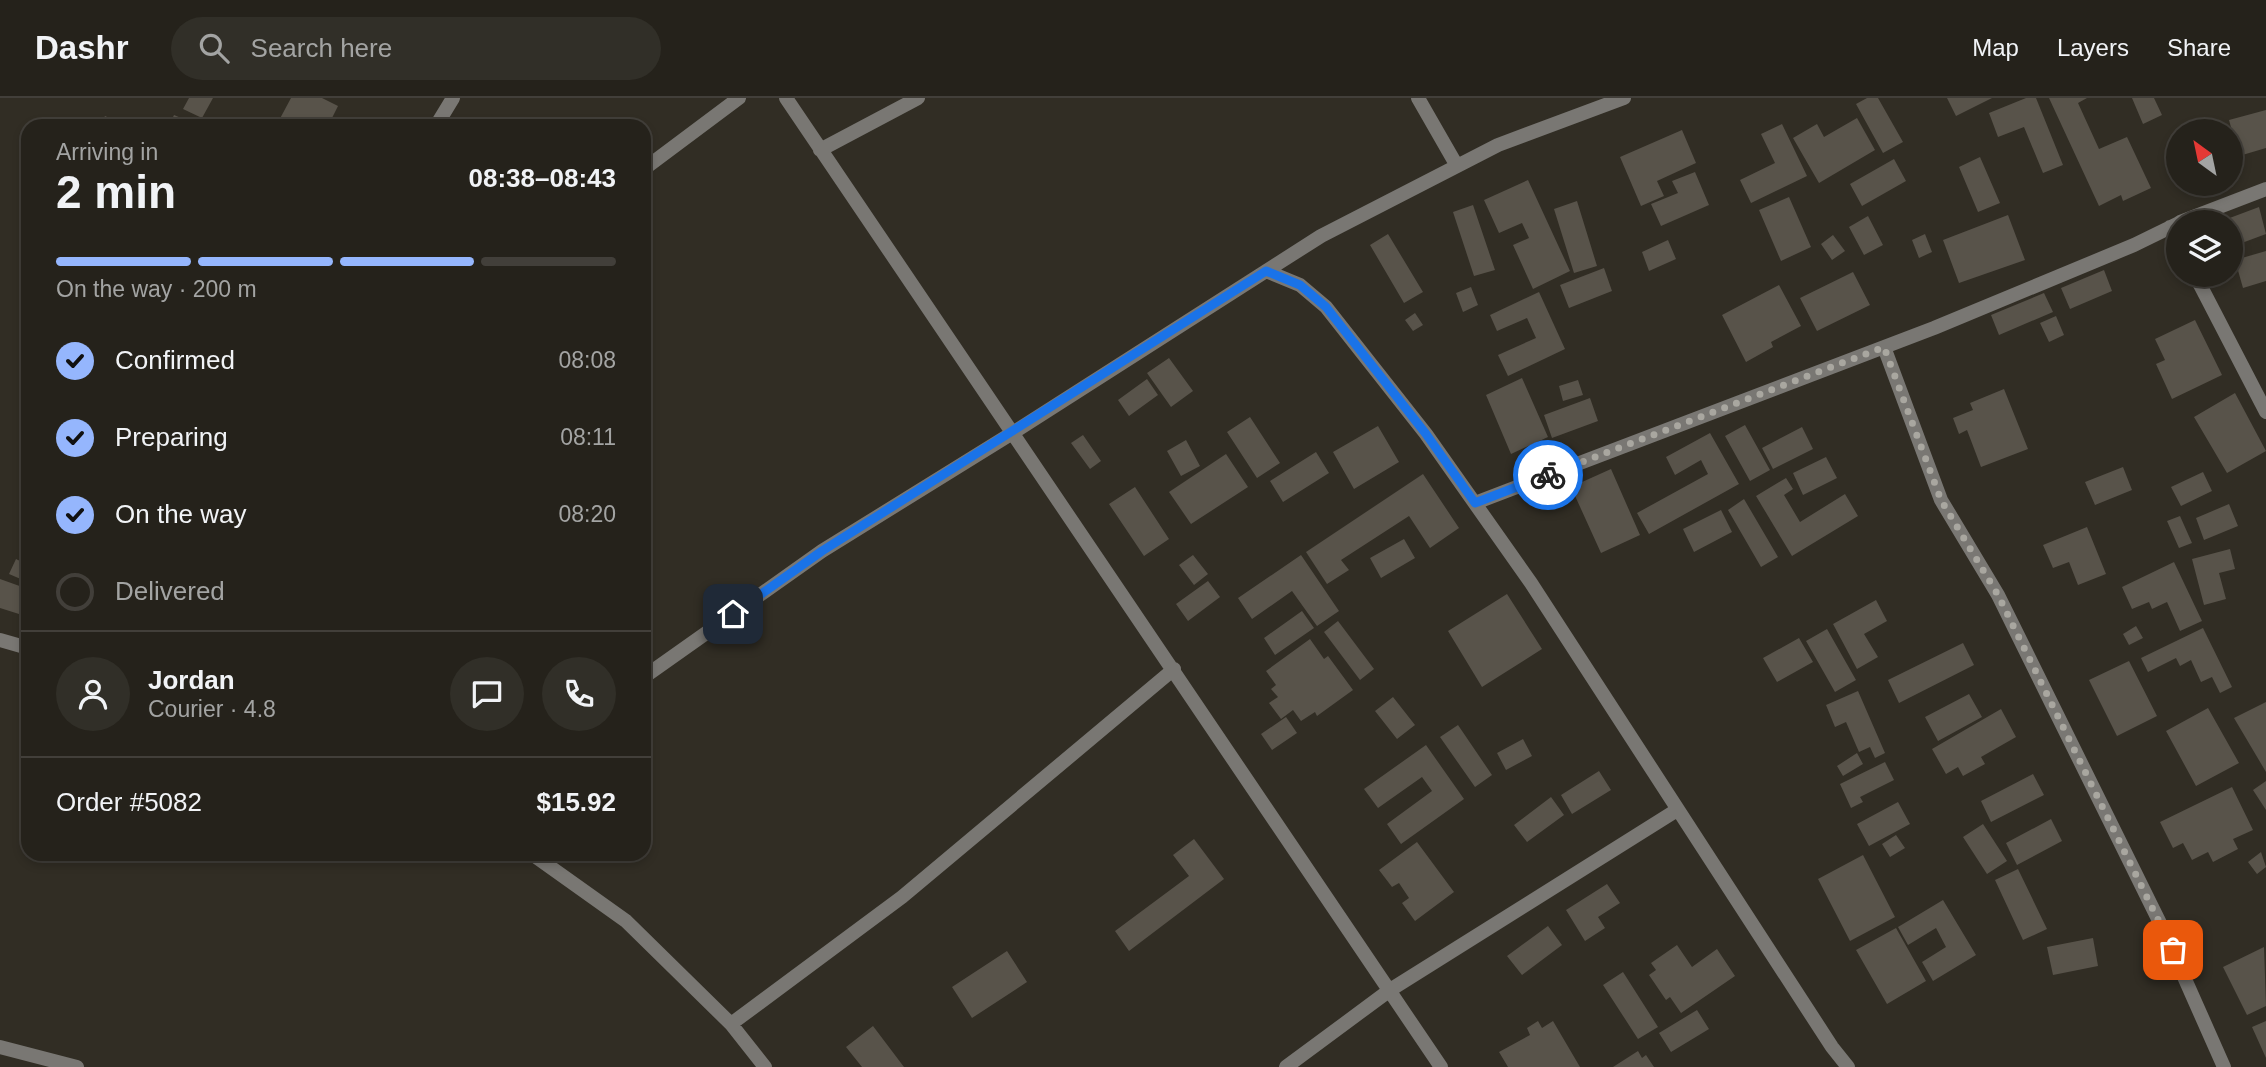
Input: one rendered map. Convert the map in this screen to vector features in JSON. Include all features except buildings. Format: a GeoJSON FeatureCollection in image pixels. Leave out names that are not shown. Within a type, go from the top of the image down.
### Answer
{"type":"FeatureCollection","features":[{"type":"Feature","properties":{"kind":"street"},"geometry":{"type":"LineString","coordinates":[[440,119],[453,98]]}},
{"type":"Feature","properties":{"kind":"street"},"geometry":{"type":"LineString","coordinates":[[651,164],[739,98]]}},
{"type":"Feature","properties":{"kind":"street"},"geometry":{"type":"LineString","coordinates":[[786,98],[1441,1067]]}},
{"type":"Feature","properties":{"kind":"street"},"geometry":{"type":"LineString","coordinates":[[820,150],[918,98]]}},
{"type":"Feature","properties":{"kind":"street"},"geometry":{"type":"LineString","coordinates":[[1418,98],[1457,166]]}},
{"type":"Feature","properties":{"kind":"street"},"geometry":{"type":"LineString","coordinates":[[651,672],[822,551],[1321,236],[1498,145],[1623,98]]}},
{"type":"Feature","properties":{"kind":"street"},"geometry":{"type":"LineString","coordinates":[[2212,210],[2266,189]]}},
{"type":"Feature","properties":{"kind":"street"},"geometry":{"type":"LineString","coordinates":[[1475,503],[1884,347],[2122,250],[2166,229]]}},
{"type":"Feature","properties":{"kind":"street"},"geometry":{"type":"LineString","coordinates":[[1266,271],[1300,285],[1326,307],[1426,434],[1531,583],[1677,810],[1848,1067]]}},
{"type":"Feature","properties":{"kind":"street"},"geometry":{"type":"LineString","coordinates":[[2201,287],[2266,412]]}},
{"type":"Feature","properties":{"kind":"street"},"geometry":{"type":"LineString","coordinates":[[1884,347],[1941,500],[1998,595],[2161,925],[2224,1067]]}},
{"type":"Feature","properties":{"kind":"street"},"geometry":{"type":"LineString","coordinates":[[0,640],[21,646]]}},
{"type":"Feature","properties":{"kind":"street"},"geometry":{"type":"LineString","coordinates":[[730,1024],[902,897],[1174,670]]}},
{"type":"Feature","properties":{"kind":"street"},"geometry":{"type":"LineString","coordinates":[[1286,1067],[1390,990],[1677,810]]}},
{"type":"Feature","properties":{"kind":"street"},"geometry":{"type":"LineString","coordinates":[[542,861],[626,921],[730,1024],[765,1067]]}},
{"type":"Feature","properties":{"kind":"street"},"geometry":{"type":"LineString","coordinates":[[0,1047],[77,1067]]}},
{"type":"Feature","properties":{"kind":"way so far"},"geometry":{"type":"LineString","coordinates":[[1548,475],[1884,347],[1941,500],[1998,595],[2173,950]]}},
{"type":"Feature","properties":{"kind":"route"},"geometry":{"type":"LineString","coordinates":[[733,614],[822,551],[1266,271],[1300,285],[1326,307],[1426,434],[1475,503],[1548,475]]}}]}
